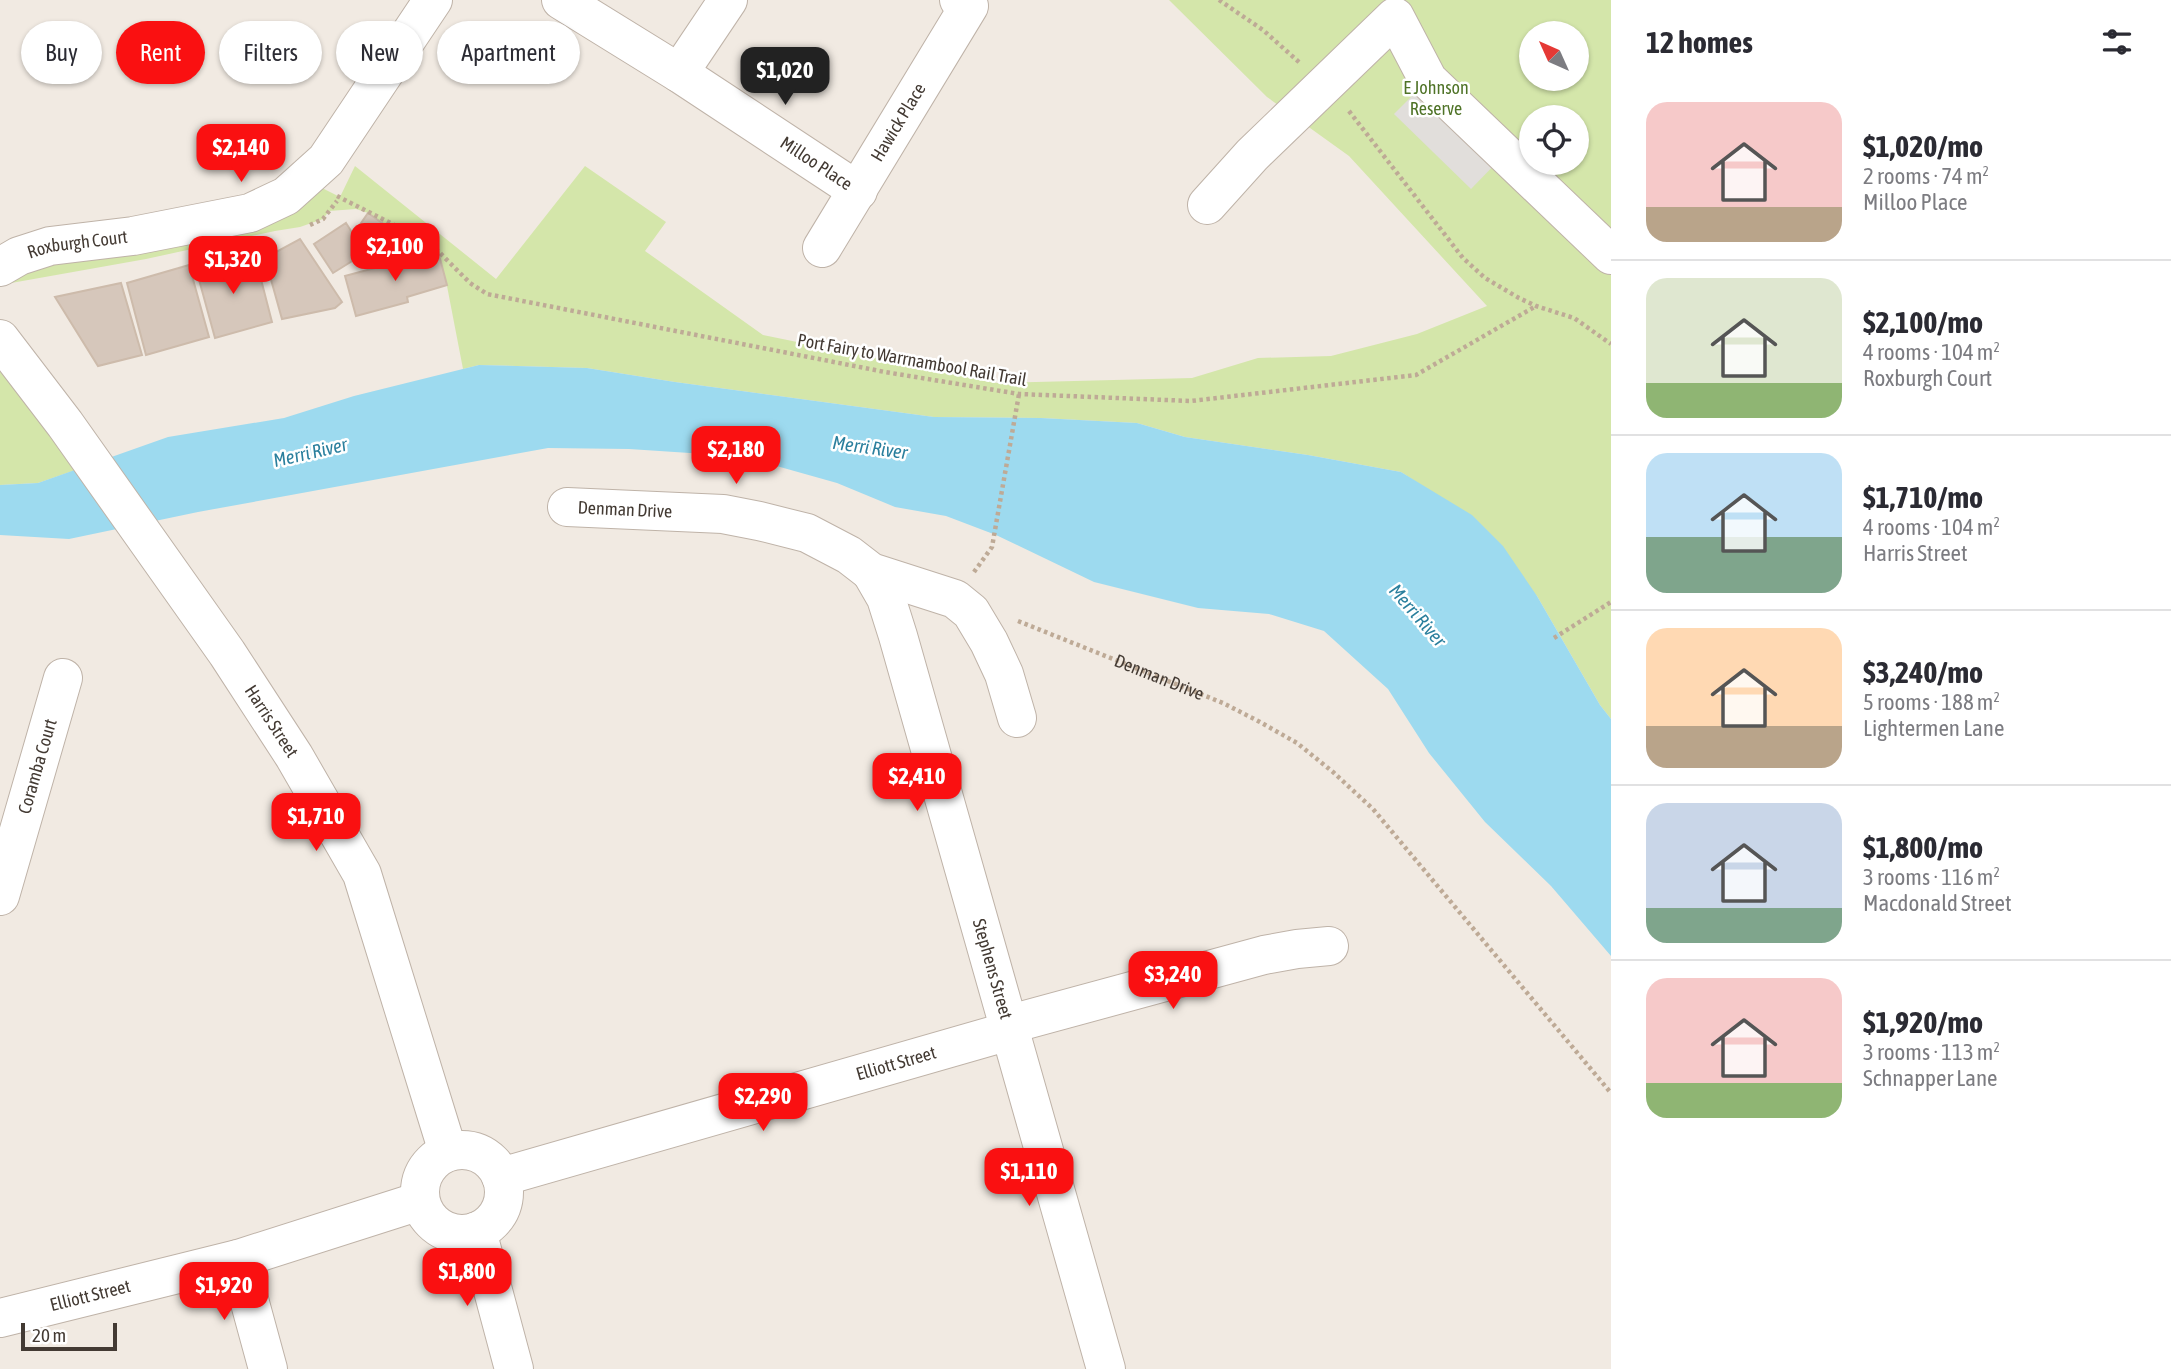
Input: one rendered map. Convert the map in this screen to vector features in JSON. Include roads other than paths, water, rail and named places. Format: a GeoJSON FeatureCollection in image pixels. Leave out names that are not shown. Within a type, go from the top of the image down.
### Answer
{"type":"FeatureCollection","features":[{"type":"Feature","properties":{"kind":"street","name":"Roxburgh Court"},"geometry":{"type":"LineString","coordinates":[[0,267],[19,256],[50,246],[133,236],[250,213],[286,196],[326,160],[433,0]]}},
{"type":"Feature","properties":{"kind":"street","name":"Milloo Place"},"geometry":{"type":"LineString","coordinates":[[561,0],[858,191]]}},
{"type":"Feature","properties":{"kind":"street"},"geometry":{"type":"LineString","coordinates":[[679,74],[728,0]]}},
{"type":"Feature","properties":{"kind":"street","name":"Hawick Place"},"geometry":{"type":"LineString","coordinates":[[822,248],[969,6],[959,0]]}},
{"type":"Feature","properties":{"kind":"street"},"geometry":{"type":"LineString","coordinates":[[1207,205],[1252,155],[1395,17],[1427,80],[1611,256]]}},
{"type":"Feature","properties":{"kind":"street","name":"Harris Street"},"geometry":{"type":"LineString","coordinates":[[0,339],[65,424],[227,653],[295,756],[362,874],[448,1152]]}},
{"type":"Feature","properties":{"kind":"street","name":"Denman Drive"},"geometry":{"type":"LineString","coordinates":[[567,507],[723,514],[759,521],[807,533],[832,544],[871,572],[955,600],[971,612],[989,642],[1004,674],[1017,718]]}},
{"type":"Feature","properties":{"kind":"street","name":"Stephens Street"},"geometry":{"type":"LineString","coordinates":[[871,572],[886,598],[898,636],[1106,1369]]}},
{"type":"Feature","properties":{"kind":"street","name":"Coramba Court"},"geometry":{"type":"LineString","coordinates":[[0,896],[62,678]]}},
{"type":"Feature","properties":{"kind":"street","name":"Elliott Street"},"geometry":{"type":"LineString","coordinates":[[501,1177],[1264,955],[1329,946]]}},
{"type":"Feature","properties":{"kind":"street"},"geometry":{"type":"LineString","coordinates":[[474,1151],[485,1156],[495,1165],[501,1177],[504,1189],[497,1215],[488,1225],[477,1231],[462,1234],[442,1229],[426,1214],[420,1201],[419,1189],[428,1166],[437,1157],[448,1152],[474,1151]]}},
{"type":"Feature","properties":{"kind":"street","name":"Elliott Street"},"geometry":{"type":"LineString","coordinates":[[0,1318],[238,1259],[420,1201]]}},
{"type":"Feature","properties":{"kind":"street"},"geometry":{"type":"LineString","coordinates":[[477,1231],[514,1369]]}},
{"type":"Feature","properties":{"kind":"street"},"geometry":{"type":"LineString","coordinates":[[238,1259],[268,1369]]}},
{"type":"Feature","properties":{"kind":"water","name":"Merri River"},"geometry":{"type":"Polygon","coordinates":[[[479,365],[587,368],[934,417],[1041,418],[1137,423],[1185,437],[1401,472],[1472,515],[1503,546],[1537,596],[1600,705],[1611,719],[1611,956],[1551,886],[1485,822],[1429,753],[1388,689],[1324,631],[1269,614],[1198,608],[1094,582],[996,535],[946,516],[895,507],[837,483],[773,465],[705,454],[548,448],[198,512],[69,539],[0,535],[0,485],[38,483],[168,437],[284,418],[354,396],[479,365]]]}},
{"type":"Feature","properties":{"kind":"park label","name":"E Johnson Reserve"},"geometry":{"type":"Point","coordinates":[1436,98]}}]}
